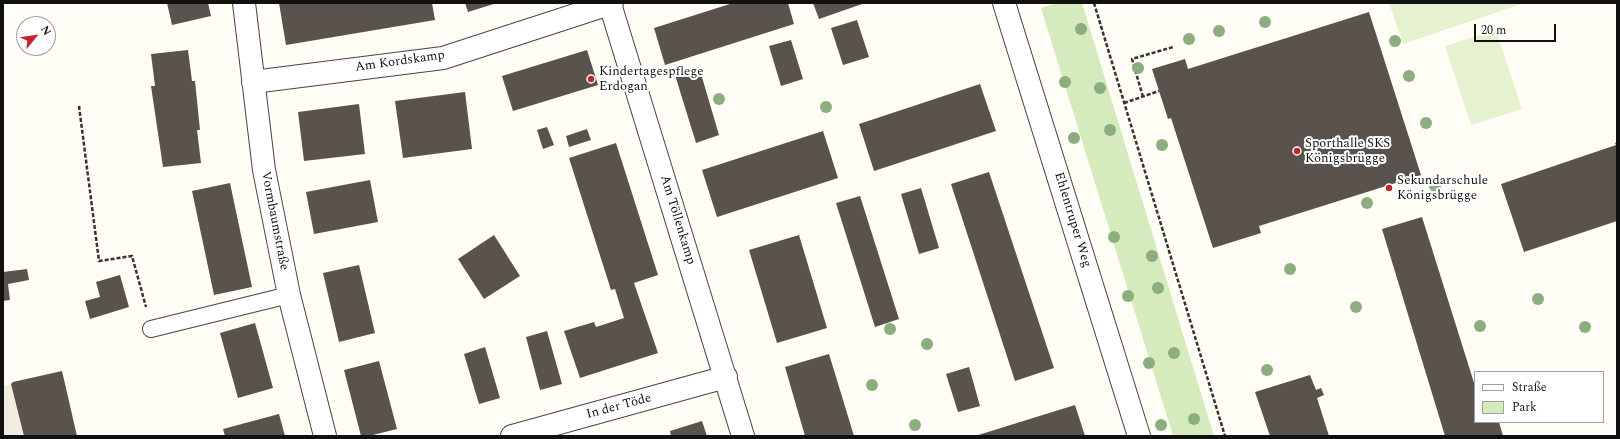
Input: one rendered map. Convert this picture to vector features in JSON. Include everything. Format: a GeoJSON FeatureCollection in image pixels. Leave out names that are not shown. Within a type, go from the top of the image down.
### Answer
{"type":"FeatureCollection","features":[{"type":"Feature","properties":{"kind":"street","name":"Vormbaumstraße"},"geometry":{"type":"LineString","coordinates":[[244,3],[264,170],[289,295],[325,436]]}},
{"type":"Feature","properties":{"kind":"street","name":"Am Kordskamp"},"geometry":{"type":"LineString","coordinates":[[253,82],[442,58],[611,3]]}},
{"type":"Feature","properties":{"kind":"street","name":"Am Töllenkamp"},"geometry":{"type":"LineString","coordinates":[[611,3],[743,436]]}},
{"type":"Feature","properties":{"kind":"street","name":"Ehlentruper Weg"},"geometry":{"type":"LineString","coordinates":[[1008,4],[1139,436]]}},
{"type":"Feature","properties":{"kind":"street","name":"In der Töde"},"geometry":{"type":"LineString","coordinates":[[512,436],[726,378]]}},
{"type":"Feature","properties":{"kind":"lane"},"geometry":{"type":"LineString","coordinates":[[151,329],[289,295]]}},
{"type":"Feature","properties":{"kind":"path"},"geometry":{"type":"LineString","coordinates":[[1094,3],[1225,436]]}},
{"type":"Feature","properties":{"kind":"path"},"geometry":{"type":"LineString","coordinates":[[1143,97],[1132,59],[1173,47]]}},
{"type":"Feature","properties":{"kind":"path"},"geometry":{"type":"LineString","coordinates":[[1124,103],[1159,91]]}},
{"type":"Feature","properties":{"kind":"path"},"geometry":{"type":"LineString","coordinates":[[79,106],[99,261],[132,256],[151,329]]}},
{"type":"Feature","properties":{"kind":"green space"},"geometry":{"type":"Polygon","coordinates":[[[1057,3],[1082,3],[1214,436],[1173,436],[1041,8],[1057,3]]]}},
{"type":"Feature","properties":{"kind":"green space"},"geometry":{"type":"Polygon","coordinates":[[[1389,3],[1524,3],[1403,44],[1389,3]]]}},
{"type":"Feature","properties":{"kind":"green space"},"geometry":{"type":"Polygon","coordinates":[[[1496,30],[1522,109],[1471,125],[1445,46],[1496,30]]]}},
{"type":"Feature","properties":{"kind":"shaded area"},"geometry":{"type":"Polygon","coordinates":[[[11,384],[24,436],[3,436],[3,386],[11,384]]]}},
{"type":"Feature","properties":{"kind":"building"},"geometry":{"type":"Polygon","coordinates":[[[167,3],[208,3],[211,16],[172,25],[167,3]]]}},
{"type":"Feature","properties":{"kind":"building"},"geometry":{"type":"Polygon","coordinates":[[[279,3],[432,3],[435,20],[286,45],[279,3]]]}},
{"type":"Feature","properties":{"kind":"building"},"geometry":{"type":"Polygon","coordinates":[[[465,3],[497,3],[468,12],[465,3]]]}},
{"type":"Feature","properties":{"kind":"building"},"geometry":{"type":"Polygon","coordinates":[[[733,3],[788,3],[794,24],[665,65],[654,28],[733,3]]]}},
{"type":"Feature","properties":{"kind":"building"},"geometry":{"type":"Polygon","coordinates":[[[813,3],[865,3],[819,19],[813,3]]]}},
{"type":"Feature","properties":{"kind":"building","name":"Sporthalle SKS Königsbrügge"},"geometry":{"type":"Polygon","coordinates":[[[1369,12],[1421,175],[1259,226],[1261,233],[1213,248],[1171,118],[1168,119],[1152,69],[1185,59],[1188,69],[1369,12]]]}},
{"type":"Feature","properties":{"kind":"building"},"geometry":{"type":"Polygon","coordinates":[[[857,20],[869,57],[843,65],[831,28],[857,20]]]}},
{"type":"Feature","properties":{"kind":"building"},"geometry":{"type":"Polygon","coordinates":[[[791,40],[803,79],[781,86],[769,46],[791,40]]]}},
{"type":"Feature","properties":{"kind":"building"},"geometry":{"type":"Polygon","coordinates":[[[188,50],[192,81],[195,81],[200,130],[197,130],[201,163],[163,167],[151,86],[155,86],[151,54],[188,50]]]}},
{"type":"Feature","properties":{"kind":"building"},"geometry":{"type":"Polygon","coordinates":[[[587,50],[598,85],[513,111],[502,76],[587,50]]]}},
{"type":"Feature","properties":{"kind":"building"},"geometry":{"type":"Polygon","coordinates":[[[699,67],[719,135],[696,143],[675,75],[699,67]]]}},
{"type":"Feature","properties":{"kind":"building"},"geometry":{"type":"Polygon","coordinates":[[[980,84],[996,131],[874,171],[859,124],[980,84]]]}},
{"type":"Feature","properties":{"kind":"building"},"geometry":{"type":"Polygon","coordinates":[[[465,92],[472,149],[403,158],[395,101],[465,92]]]}},
{"type":"Feature","properties":{"kind":"building"},"geometry":{"type":"Polygon","coordinates":[[[359,104],[365,154],[304,161],[298,112],[359,104]]]}},
{"type":"Feature","properties":{"kind":"building"},"geometry":{"type":"Polygon","coordinates":[[[547,127],[554,145],[543,149],[537,130],[547,127]]]}},
{"type":"Feature","properties":{"kind":"building"},"geometry":{"type":"Polygon","coordinates":[[[587,129],[591,140],[569,147],[566,136],[587,129]]]}},
{"type":"Feature","properties":{"kind":"building"},"geometry":{"type":"Polygon","coordinates":[[[823,131],[838,178],[717,217],[702,170],[823,131]]]}},
{"type":"Feature","properties":{"kind":"building"},"geometry":{"type":"Polygon","coordinates":[[[1617,142],[1617,221],[1524,252],[1501,184],[1616,145],[1615,143],[1617,142]]]}},
{"type":"Feature","properties":{"kind":"building"},"geometry":{"type":"Polygon","coordinates":[[[616,143],[658,275],[634,283],[658,353],[580,378],[564,331],[594,322],[596,327],[624,318],[615,289],[611,290],[569,158],[616,143]]]}},
{"type":"Feature","properties":{"kind":"building"},"geometry":{"type":"Polygon","coordinates":[[[989,172],[1054,368],[1015,381],[951,184],[989,172]]]}},
{"type":"Feature","properties":{"kind":"building"},"geometry":{"type":"Polygon","coordinates":[[[370,180],[378,222],[314,234],[306,192],[370,180]]]}},
{"type":"Feature","properties":{"kind":"building"},"geometry":{"type":"Polygon","coordinates":[[[230,183],[252,287],[214,295],[192,191],[230,183]]]}},
{"type":"Feature","properties":{"kind":"building"},"geometry":{"type":"Polygon","coordinates":[[[921,188],[939,248],[919,254],[901,194],[921,188]]]}},
{"type":"Feature","properties":{"kind":"building"},"geometry":{"type":"Polygon","coordinates":[[[860,196],[899,319],[875,327],[836,203],[860,196]]]}},
{"type":"Feature","properties":{"kind":"building"},"geometry":{"type":"Polygon","coordinates":[[[1422,217],[1474,383],[1474,423],[1499,423],[1503,436],[1445,436],[1382,229],[1422,217]]]}},
{"type":"Feature","properties":{"kind":"building"},"geometry":{"type":"Polygon","coordinates":[[[494,235],[520,276],[484,299],[458,259],[494,235]]]}},
{"type":"Feature","properties":{"kind":"building"},"geometry":{"type":"Polygon","coordinates":[[[799,235],[827,328],[777,343],[749,250],[799,235]]]}},
{"type":"Feature","properties":{"kind":"building"},"geometry":{"type":"Polygon","coordinates":[[[359,265],[375,333],[339,342],[323,273],[359,265]]]}},
{"type":"Feature","properties":{"kind":"building"},"geometry":{"type":"Polygon","coordinates":[[[27,269],[29,280],[8,284],[10,300],[3,301],[3,272],[27,269]]]}},
{"type":"Feature","properties":{"kind":"building"},"geometry":{"type":"Polygon","coordinates":[[[120,275],[129,307],[90,319],[85,301],[100,297],[96,282],[120,275]]]}},
{"type":"Feature","properties":{"kind":"building"},"geometry":{"type":"Polygon","coordinates":[[[255,323],[273,388],[238,398],[220,333],[255,323]]]}},
{"type":"Feature","properties":{"kind":"building"},"geometry":{"type":"Polygon","coordinates":[[[547,331],[562,384],[540,390],[526,337],[547,331]]]}},
{"type":"Feature","properties":{"kind":"building"},"geometry":{"type":"Polygon","coordinates":[[[485,347],[500,398],[479,404],[464,354],[485,347]]]}},
{"type":"Feature","properties":{"kind":"building"},"geometry":{"type":"Polygon","coordinates":[[[829,354],[854,436],[805,436],[785,367],[829,354]]]}},
{"type":"Feature","properties":{"kind":"building"},"geometry":{"type":"Polygon","coordinates":[[[379,361],[397,429],[369,436],[361,436],[344,370],[379,361]]]}},
{"type":"Feature","properties":{"kind":"building"},"geometry":{"type":"Polygon","coordinates":[[[969,367],[980,406],[958,412],[946,374],[969,367]]]}},
{"type":"Feature","properties":{"kind":"building"},"geometry":{"type":"Polygon","coordinates":[[[62,371],[77,436],[24,436],[11,384],[13,382],[62,371]]]}},
{"type":"Feature","properties":{"kind":"building"},"geometry":{"type":"Polygon","coordinates":[[[1310,375],[1316,390],[1321,388],[1324,395],[1317,398],[1329,436],[1270,436],[1255,392],[1310,375]]]}},
{"type":"Feature","properties":{"kind":"building"},"geometry":{"type":"Polygon","coordinates":[[[1075,405],[1085,436],[975,436],[1075,405]]]}},
{"type":"Feature","properties":{"kind":"building"},"geometry":{"type":"Polygon","coordinates":[[[279,414],[285,436],[225,436],[223,429],[279,414]]]}},
{"type":"Feature","properties":{"kind":"building"},"geometry":{"type":"Polygon","coordinates":[[[702,421],[707,436],[671,436],[670,431],[702,421]]]}},
{"type":"Feature","properties":{"kind":"place","name":"Kindertagespflege Erdogan"},"geometry":{"type":"Point","coordinates":[591,79]}},
{"type":"Feature","properties":{"kind":"place","name":"Sporthalle SKS Königsbrügge"},"geometry":{"type":"Point","coordinates":[1297,151]}},
{"type":"Feature","properties":{"kind":"place","name":"Sekundarschule Königsbrügge"},"geometry":{"type":"Point","coordinates":[1389,188]}}]}
